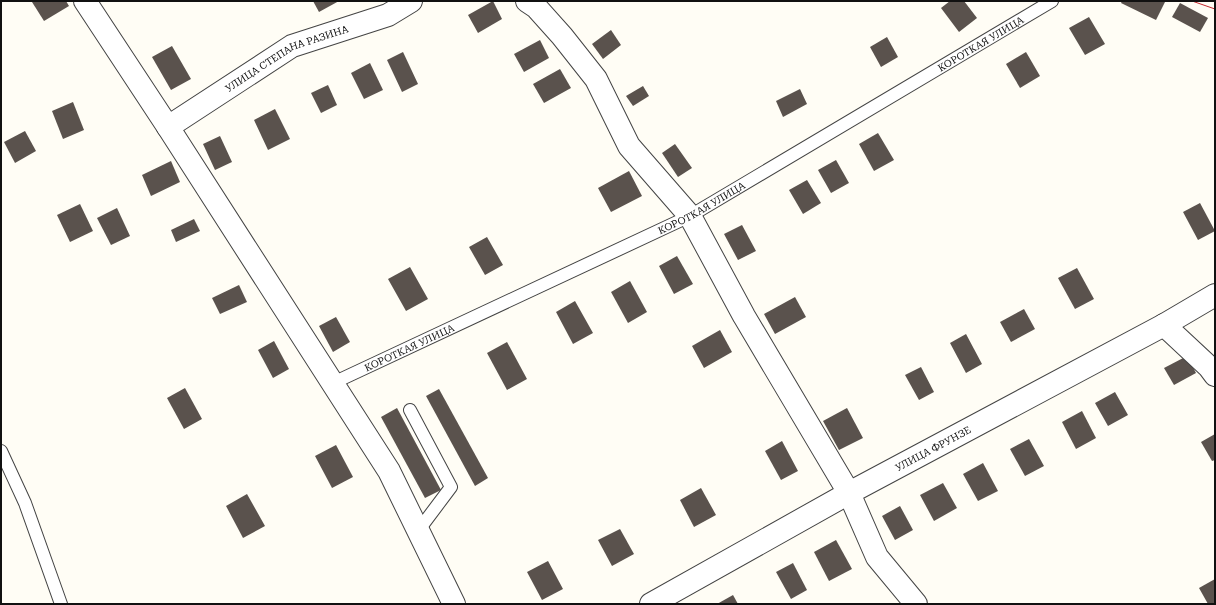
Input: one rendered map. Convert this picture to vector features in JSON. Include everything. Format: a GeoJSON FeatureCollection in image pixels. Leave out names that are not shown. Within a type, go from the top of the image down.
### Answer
{"type":"FeatureCollection","features":[{"type":"Feature","properties":{"kind":"street"},"geometry":{"type":"LineString","coordinates":[[85,1],[389,470],[454,604]]}},
{"type":"Feature","properties":{"kind":"street","name":"УЛИЦА СТЕПАНА РАЗИНА"},"geometry":{"type":"LineString","coordinates":[[168,127],[292,46],[388,15],[411,1]]}},
{"type":"Feature","properties":{"kind":"street"},"geometry":{"type":"LineString","coordinates":[[532,3],[562,36],[596,79],[629,146],[690,216],[744,316],[849,493],[877,557],[916,604]]}},
{"type":"Feature","properties":{"kind":"street","name":"УЛИЦА ФРУНЗЕ"},"geometry":{"type":"LineString","coordinates":[[651,604],[849,493],[1164,325],[1215,295]]}},
{"type":"Feature","properties":{"kind":"street"},"geometry":{"type":"LineString","coordinates":[[1164,325],[1209,367],[1215,375]]}},
{"type":"Feature","properties":{"kind":"lane","name":"КОРОТКАЯ УЛИЦА"},"geometry":{"type":"LineString","coordinates":[[333,383],[690,216],[1052,1]]}},
{"type":"Feature","properties":{"kind":"lane"},"geometry":{"type":"LineString","coordinates":[[410,410],[451,487],[418,531]]}},
{"type":"Feature","properties":{"kind":"lane"},"geometry":{"type":"LineString","coordinates":[[1,451],[25,503],[61,604]]}},
{"type":"Feature","properties":{"kind":"building"},"geometry":{"type":"Polygon","coordinates":[[[66,1],[69,6],[44,21],[32,2],[66,1]]]}},
{"type":"Feature","properties":{"kind":"building"},"geometry":{"type":"Polygon","coordinates":[[[313,1],[339,1],[319,12],[313,1]]]}},
{"type":"Feature","properties":{"kind":"building"},"geometry":{"type":"Polygon","coordinates":[[[493,1],[502,19],[478,33],[468,15],[493,1]]]}},
{"type":"Feature","properties":{"kind":"building"},"geometry":{"type":"Polygon","coordinates":[[[950,1],[964,1],[977,18],[959,32],[941,8],[950,1]]]}},
{"type":"Feature","properties":{"kind":"building"},"geometry":{"type":"Polygon","coordinates":[[[1122,1],[1165,2],[1156,20],[1121,3],[1122,1]]]}},
{"type":"Feature","properties":{"kind":"building"},"geometry":{"type":"Polygon","coordinates":[[[1180,3],[1208,18],[1200,32],[1172,17],[1180,3]]]}},
{"type":"Feature","properties":{"kind":"building"},"geometry":{"type":"Polygon","coordinates":[[[1089,17],[1105,44],[1085,55],[1069,28],[1089,17]]]}},
{"type":"Feature","properties":{"kind":"building"},"geometry":{"type":"Polygon","coordinates":[[[611,30],[621,45],[603,59],[592,44],[611,30]]]}},
{"type":"Feature","properties":{"kind":"building"},"geometry":{"type":"Polygon","coordinates":[[[887,37],[898,57],[881,67],[870,47],[887,37]]]}},
{"type":"Feature","properties":{"kind":"building"},"geometry":{"type":"Polygon","coordinates":[[[540,40],[549,58],[524,72],[514,54],[540,40]]]}},
{"type":"Feature","properties":{"kind":"building"},"geometry":{"type":"Polygon","coordinates":[[[172,46],[191,79],[171,90],[152,57],[172,46]]]}},
{"type":"Feature","properties":{"kind":"building"},"geometry":{"type":"Polygon","coordinates":[[[403,52],[418,84],[402,92],[387,60],[403,52]]]}},
{"type":"Feature","properties":{"kind":"building"},"geometry":{"type":"Polygon","coordinates":[[[1026,52],[1040,76],[1020,88],[1006,64],[1026,52]]]}},
{"type":"Feature","properties":{"kind":"building"},"geometry":{"type":"Polygon","coordinates":[[[370,63],[383,90],[364,99],[351,73],[370,63]]]}},
{"type":"Feature","properties":{"kind":"building"},"geometry":{"type":"Polygon","coordinates":[[[560,69],[571,88],[544,103],[533,84],[560,69]]]}},
{"type":"Feature","properties":{"kind":"building"},"geometry":{"type":"Polygon","coordinates":[[[328,85],[337,105],[321,113],[311,93],[328,85]]]}},
{"type":"Feature","properties":{"kind":"building"},"geometry":{"type":"Polygon","coordinates":[[[643,86],[649,96],[633,106],[626,96],[643,86]]]}},
{"type":"Feature","properties":{"kind":"building"},"geometry":{"type":"Polygon","coordinates":[[[800,89],[807,104],[783,117],[776,101],[800,89]]]}},
{"type":"Feature","properties":{"kind":"building"},"geometry":{"type":"Polygon","coordinates":[[[73,102],[84,130],[63,139],[52,111],[73,102]]]}},
{"type":"Feature","properties":{"kind":"building"},"geometry":{"type":"Polygon","coordinates":[[[275,109],[290,139],[268,150],[254,120],[275,109]]]}},
{"type":"Feature","properties":{"kind":"building"},"geometry":{"type":"Polygon","coordinates":[[[25,131],[36,151],[15,163],[4,142],[25,131]]]}},
{"type":"Feature","properties":{"kind":"building"},"geometry":{"type":"Polygon","coordinates":[[[878,133],[894,160],[874,171],[859,144],[878,133]]]}},
{"type":"Feature","properties":{"kind":"building"},"geometry":{"type":"Polygon","coordinates":[[[220,136],[232,162],[215,170],[203,144],[220,136]]]}},
{"type":"Feature","properties":{"kind":"building"},"geometry":{"type":"Polygon","coordinates":[[[675,144],[692,168],[678,177],[662,153],[675,144]]]}},
{"type":"Feature","properties":{"kind":"building"},"geometry":{"type":"Polygon","coordinates":[[[836,160],[849,183],[831,193],[818,170],[836,160]]]}},
{"type":"Feature","properties":{"kind":"building"},"geometry":{"type":"Polygon","coordinates":[[[171,161],[180,182],[151,196],[142,175],[171,161]]]}},
{"type":"Feature","properties":{"kind":"building"},"geometry":{"type":"Polygon","coordinates":[[[629,171],[642,196],[611,212],[598,188],[629,171]]]}},
{"type":"Feature","properties":{"kind":"building"},"geometry":{"type":"Polygon","coordinates":[[[807,180],[821,203],[803,214],[789,190],[807,180]]]}},
{"type":"Feature","properties":{"kind":"building"},"geometry":{"type":"Polygon","coordinates":[[[1200,203],[1215,231],[1198,240],[1183,212],[1200,203]]]}},
{"type":"Feature","properties":{"kind":"building"},"geometry":{"type":"Polygon","coordinates":[[[80,204],[93,231],[70,242],[57,215],[80,204]]]}},
{"type":"Feature","properties":{"kind":"building"},"geometry":{"type":"Polygon","coordinates":[[[117,208],[130,236],[111,245],[97,218],[117,208]]]}},
{"type":"Feature","properties":{"kind":"building"},"geometry":{"type":"Polygon","coordinates":[[[194,219],[200,231],[176,242],[171,230],[194,219]]]}},
{"type":"Feature","properties":{"kind":"building"},"geometry":{"type":"Polygon","coordinates":[[[742,225],[756,251],[738,260],[724,234],[742,225]]]}},
{"type":"Feature","properties":{"kind":"building"},"geometry":{"type":"Polygon","coordinates":[[[487,237],[503,265],[485,275],[469,247],[487,237]]]}},
{"type":"Feature","properties":{"kind":"building"},"geometry":{"type":"Polygon","coordinates":[[[677,256],[693,284],[674,294],[659,266],[677,256]]]}},
{"type":"Feature","properties":{"kind":"building"},"geometry":{"type":"Polygon","coordinates":[[[410,267],[428,299],[406,311],[388,279],[410,267]]]}},
{"type":"Feature","properties":{"kind":"building"},"geometry":{"type":"Polygon","coordinates":[[[1077,268],[1094,299],[1075,309],[1058,278],[1077,268]]]}},
{"type":"Feature","properties":{"kind":"building"},"geometry":{"type":"Polygon","coordinates":[[[630,281],[647,312],[628,323],[611,292],[630,281]]]}},
{"type":"Feature","properties":{"kind":"building"},"geometry":{"type":"Polygon","coordinates":[[[239,285],[247,302],[220,314],[212,298],[239,285]]]}},
{"type":"Feature","properties":{"kind":"building"},"geometry":{"type":"Polygon","coordinates":[[[795,297],[806,317],[775,334],[764,314],[795,297]]]}},
{"type":"Feature","properties":{"kind":"building"},"geometry":{"type":"Polygon","coordinates":[[[575,301],[593,333],[573,344],[556,312],[575,301]]]}},
{"type":"Feature","properties":{"kind":"building"},"geometry":{"type":"Polygon","coordinates":[[[1024,309],[1035,329],[1011,342],[1000,322],[1024,309]]]}},
{"type":"Feature","properties":{"kind":"building"},"geometry":{"type":"Polygon","coordinates":[[[336,317],[350,342],[333,352],[319,326],[336,317]]]}},
{"type":"Feature","properties":{"kind":"building"},"geometry":{"type":"Polygon","coordinates":[[[720,330],[732,352],[704,368],[692,346],[720,330]]]}},
{"type":"Feature","properties":{"kind":"building"},"geometry":{"type":"Polygon","coordinates":[[[966,334],[982,364],[966,373],[950,343],[966,334]]]}},
{"type":"Feature","properties":{"kind":"building"},"geometry":{"type":"Polygon","coordinates":[[[274,341],[289,369],[273,378],[258,350],[274,341]]]}},
{"type":"Feature","properties":{"kind":"building"},"geometry":{"type":"Polygon","coordinates":[[[507,342],[527,379],[507,390],[487,353],[507,342]]]}},
{"type":"Feature","properties":{"kind":"building"},"geometry":{"type":"Polygon","coordinates":[[[1187,356],[1196,373],[1174,385],[1164,368],[1187,356]]]}},
{"type":"Feature","properties":{"kind":"building"},"geometry":{"type":"Polygon","coordinates":[[[921,367],[934,392],[919,400],[905,375],[921,367]]]}},
{"type":"Feature","properties":{"kind":"building"},"geometry":{"type":"Polygon","coordinates":[[[185,388],[202,419],[184,429],[167,398],[185,388]]]}},
{"type":"Feature","properties":{"kind":"building"},"geometry":{"type":"Polygon","coordinates":[[[439,389],[488,478],[475,486],[426,396],[439,389]]]}},
{"type":"Feature","properties":{"kind":"building"},"geometry":{"type":"Polygon","coordinates":[[[1115,392],[1128,415],[1108,426],[1095,403],[1115,392]]]}},
{"type":"Feature","properties":{"kind":"building"},"geometry":{"type":"Polygon","coordinates":[[[397,408],[441,490],[425,498],[381,417],[397,408]]]}},
{"type":"Feature","properties":{"kind":"building"},"geometry":{"type":"Polygon","coordinates":[[[847,408],[863,438],[839,450],[823,421],[847,408]]]}},
{"type":"Feature","properties":{"kind":"building"},"geometry":{"type":"Polygon","coordinates":[[[1082,411],[1096,438],[1076,449],[1062,422],[1082,411]]]}},
{"type":"Feature","properties":{"kind":"building"},"geometry":{"type":"Polygon","coordinates":[[[1215,434],[1215,460],[1212,461],[1201,442],[1215,434]]]}},
{"type":"Feature","properties":{"kind":"building"},"geometry":{"type":"Polygon","coordinates":[[[1029,439],[1044,466],[1025,476],[1010,449],[1029,439]]]}},
{"type":"Feature","properties":{"kind":"building"},"geometry":{"type":"Polygon","coordinates":[[[782,441],[798,471],[781,480],[765,451],[782,441]]]}},
{"type":"Feature","properties":{"kind":"building"},"geometry":{"type":"Polygon","coordinates":[[[336,445],[353,477],[332,488],[315,456],[336,445]]]}},
{"type":"Feature","properties":{"kind":"building"},"geometry":{"type":"Polygon","coordinates":[[[983,463],[998,491],[978,501],[963,474],[983,463]]]}},
{"type":"Feature","properties":{"kind":"building"},"geometry":{"type":"Polygon","coordinates":[[[943,483],[957,508],[934,521],[920,495],[943,483]]]}},
{"type":"Feature","properties":{"kind":"building"},"geometry":{"type":"Polygon","coordinates":[[[701,488],[716,515],[694,527],[680,500],[701,488]]]}},
{"type":"Feature","properties":{"kind":"building"},"geometry":{"type":"Polygon","coordinates":[[[247,494],[265,526],[243,538],[226,506],[247,494]]]}},
{"type":"Feature","properties":{"kind":"building"},"geometry":{"type":"Polygon","coordinates":[[[900,506],[913,530],[895,540],[882,516],[900,506]]]}},
{"type":"Feature","properties":{"kind":"building"},"geometry":{"type":"Polygon","coordinates":[[[620,529],[634,554],[612,566],[598,540],[620,529]]]}},
{"type":"Feature","properties":{"kind":"building"},"geometry":{"type":"Polygon","coordinates":[[[836,540],[852,569],[829,581],[814,552],[836,540]]]}},
{"type":"Feature","properties":{"kind":"building"},"geometry":{"type":"Polygon","coordinates":[[[548,561],[563,589],[542,600],[527,572],[548,561]]]}},
{"type":"Feature","properties":{"kind":"building"},"geometry":{"type":"Polygon","coordinates":[[[793,563],[807,590],[791,599],[776,572],[793,563]]]}},
{"type":"Feature","properties":{"kind":"building"},"geometry":{"type":"Polygon","coordinates":[[[1215,579],[1215,604],[1208,604],[1199,588],[1215,579]]]}},
{"type":"Feature","properties":{"kind":"building"},"geometry":{"type":"Polygon","coordinates":[[[733,595],[738,604],[717,604],[733,595]]]}},
{"type":"Feature","properties":{"kind":"tram line"},"geometry":{"type":"LineString","coordinates":[[1192,1],[1215,9]]}}]}
